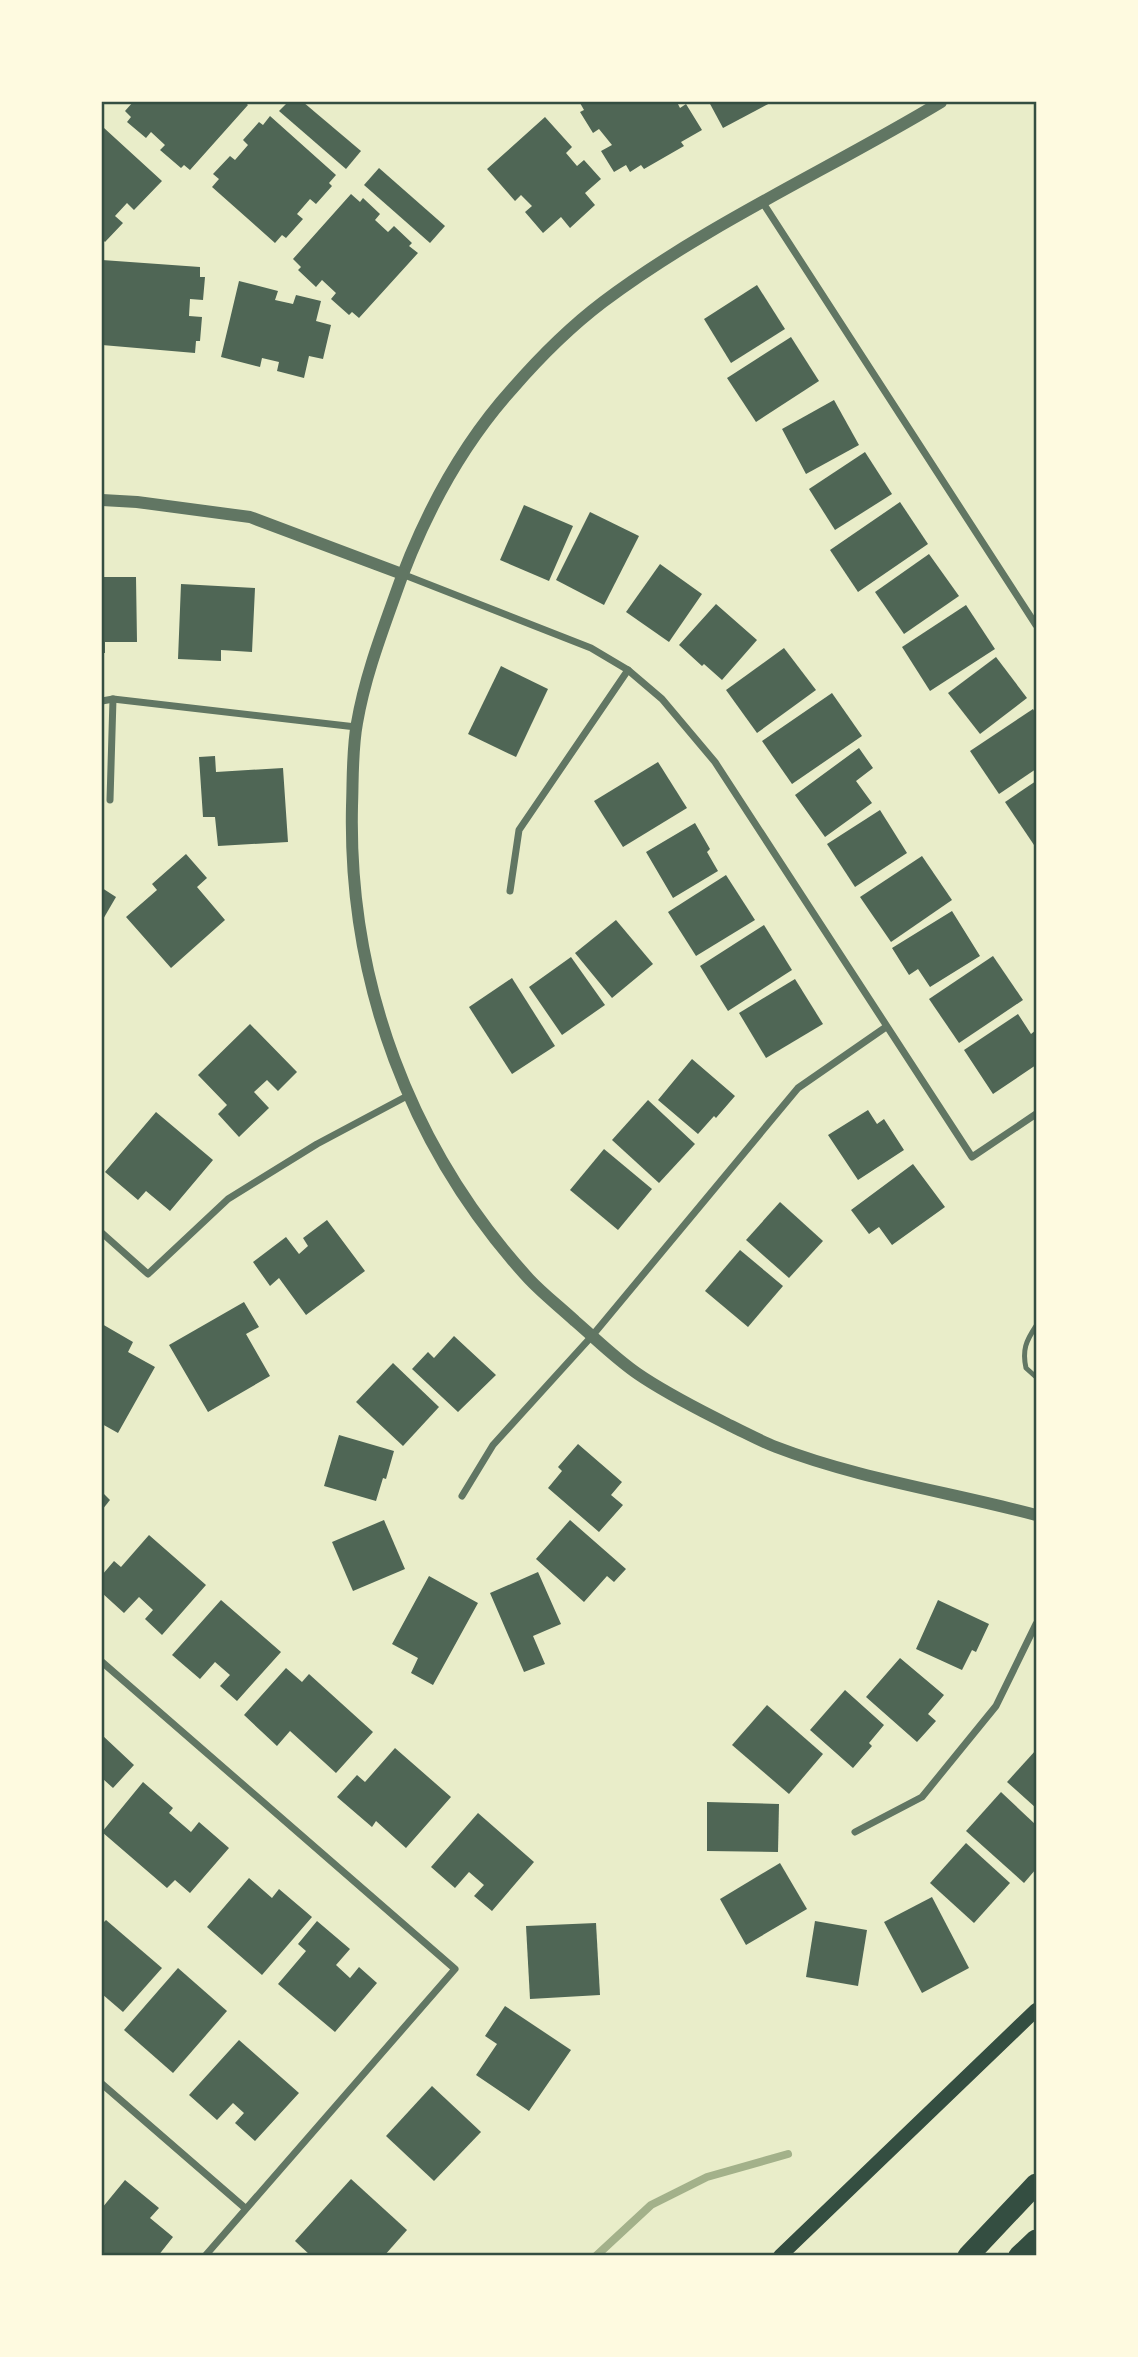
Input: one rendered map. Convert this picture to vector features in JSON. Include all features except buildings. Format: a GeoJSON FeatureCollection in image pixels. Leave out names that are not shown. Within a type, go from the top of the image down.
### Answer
{"type":"FeatureCollection","features":[{"type":"Feature","properties":{"kind":"highway"},"geometry":{"type":"LineString","coordinates":[[968,2256],[1037,2184]]}},
{"type":"Feature","properties":{"kind":"highway"},"geometry":{"type":"LineString","coordinates":[[1019,2256],[1037,2240]]}},
{"type":"Feature","properties":{"kind":"main road"},"geometry":{"type":"LineString","coordinates":[[780,2256],[1037,2010]]}},
{"type":"Feature","properties":{"kind":"street"},"geometry":{"type":"LineString","coordinates":[[941,102],[682,250],[602,303],[541,358],[480,428],[433,504],[402,574],[372,665],[356,727],[351,835],[362,946],[374,1002],[389,1049],[451,1174],[498,1242],[532,1283],[636,1373],[690,1405],[772,1446],[831,1465],[1037,1515]]}},
{"type":"Feature","properties":{"kind":"street"},"geometry":{"type":"LineString","coordinates":[[763,203],[1037,625]]}},
{"type":"Feature","properties":{"kind":"street"},"geometry":{"type":"LineString","coordinates":[[102,500],[183,507],[250,517],[590,648],[628,670],[662,699],[715,762],[972,1157],[1037,1114]]}},
{"type":"Feature","properties":{"kind":"street"},"geometry":{"type":"LineString","coordinates":[[510,891],[519,830],[628,670]]}},
{"type":"Feature","properties":{"kind":"street"},"geometry":{"type":"LineString","coordinates":[[102,701],[113,699],[356,727]]}},
{"type":"Feature","properties":{"kind":"street"},"geometry":{"type":"LineString","coordinates":[[110,800],[113,699]]}},
{"type":"Feature","properties":{"kind":"street"},"geometry":{"type":"LineString","coordinates":[[462,1496],[493,1445],[592,1336],[798,1088],[886,1027]]}},
{"type":"Feature","properties":{"kind":"street"},"geometry":{"type":"LineString","coordinates":[[102,1233],[148,1274],[229,1199],[317,1144],[410,1095]]}},
{"type":"Feature","properties":{"kind":"street"},"geometry":{"type":"LineString","coordinates":[[855,1832],[922,1797],[996,1706],[1037,1624]]}},
{"type":"Feature","properties":{"kind":"street"},"geometry":{"type":"LineString","coordinates":[[102,1662],[455,1969],[205,2256]]}},
{"type":"Feature","properties":{"kind":"street"},"geometry":{"type":"LineString","coordinates":[[102,2084],[245,2208]]}},
{"type":"Feature","properties":{"kind":"lane"},"geometry":{"type":"LineString","coordinates":[[1037,1326],[1026,1343],[1023,1354],[1026,1368],[1037,1377]]}},
{"type":"Feature","properties":{"kind":"waterway"},"geometry":{"type":"LineString","coordinates":[[596,2256],[651,2205],[707,2177],[788,2154]]}}]}
